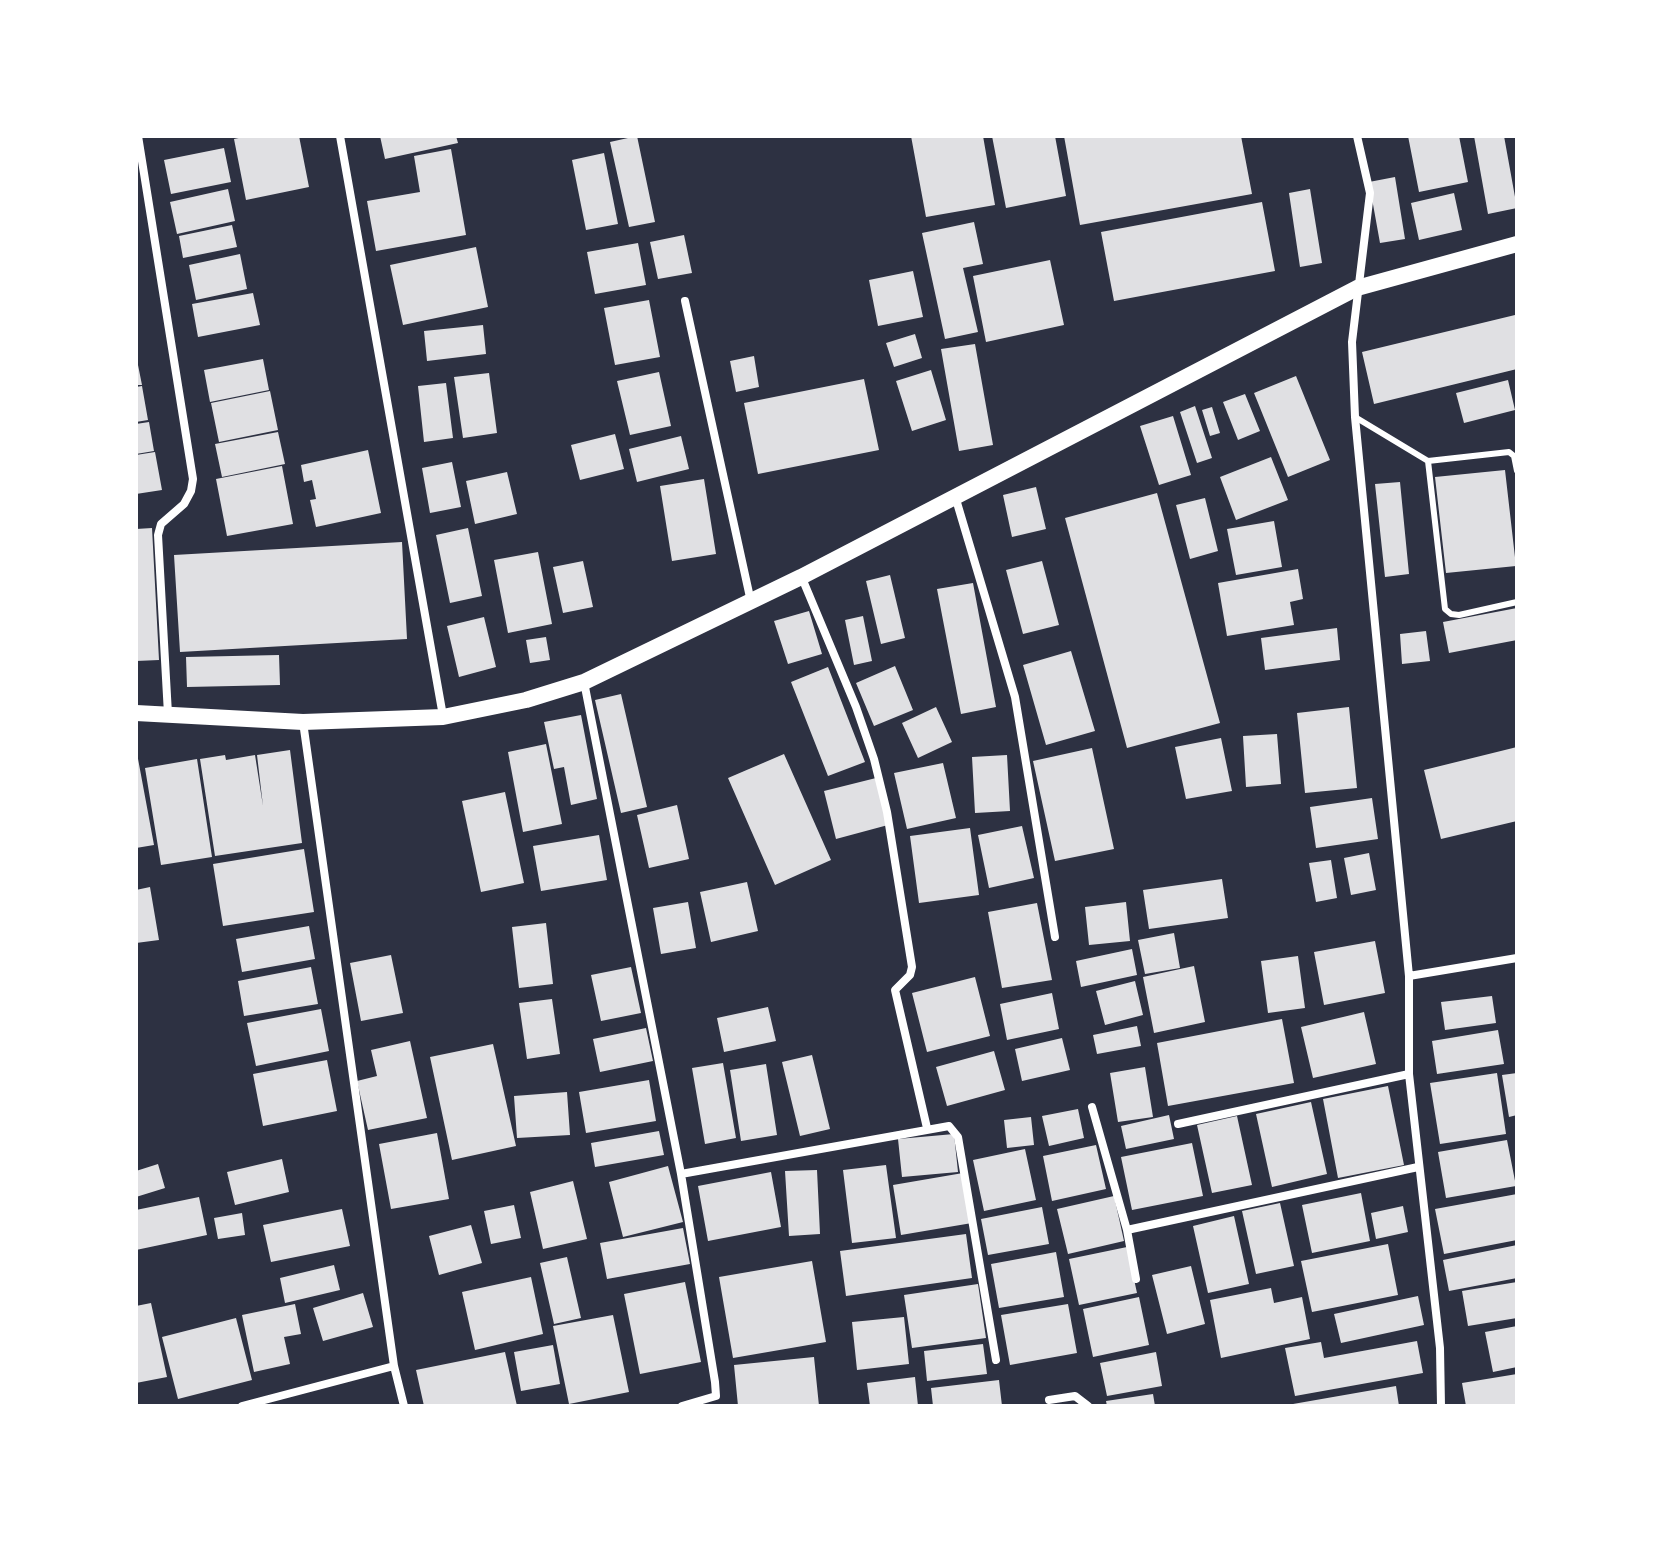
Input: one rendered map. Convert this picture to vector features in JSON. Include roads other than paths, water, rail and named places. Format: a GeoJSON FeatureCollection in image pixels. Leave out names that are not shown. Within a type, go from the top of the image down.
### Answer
{"type":"FeatureCollection","features":[{"type":"Feature","properties":{"kind":"main road"},"geometry":{"type":"LineString","coordinates":[[136,713],[303,722],[443,717],[526,700],[584,682],[801,577],[1357,288],[1517,244]]}},
{"type":"Feature","properties":{"kind":"street"},"geometry":{"type":"LineString","coordinates":[[138,136],[193,479],[184,504],[161,524],[158,535],[168,715]]}},
{"type":"Feature","properties":{"kind":"street"},"geometry":{"type":"LineString","coordinates":[[340,136],[443,717]]}},
{"type":"Feature","properties":{"kind":"street"},"geometry":{"type":"LineString","coordinates":[[1357,136],[1370,193],[1352,342],[1355,417],[1409,976],[1409,1074],[1440,1348],[1441,1406]]}},
{"type":"Feature","properties":{"kind":"street"},"geometry":{"type":"LineString","coordinates":[[685,301],[751,602]]}},
{"type":"Feature","properties":{"kind":"street"},"geometry":{"type":"LineString","coordinates":[[955,495],[1015,697],[1055,937]]}},
{"type":"Feature","properties":{"kind":"street"},"geometry":{"type":"LineString","coordinates":[[801,577],[856,707],[874,759],[887,812],[912,967],[910,975],[895,990],[927,1128]]}},
{"type":"Feature","properties":{"kind":"street"},"geometry":{"type":"LineString","coordinates":[[584,682],[681,1174],[717,1401],[682,1406]]}},
{"type":"Feature","properties":{"kind":"street"},"geometry":{"type":"LineString","coordinates":[[303,722],[394,1366],[404,1406]]}},
{"type":"Feature","properties":{"kind":"street"},"geometry":{"type":"LineString","coordinates":[[1409,976],[1517,958]]}},
{"type":"Feature","properties":{"kind":"street"},"geometry":{"type":"LineString","coordinates":[[1178,1124],[1409,1074]]}},
{"type":"Feature","properties":{"kind":"street"},"geometry":{"type":"LineString","coordinates":[[1092,1107],[1127,1230],[1136,1279]]}},
{"type":"Feature","properties":{"kind":"street"},"geometry":{"type":"LineString","coordinates":[[681,1174],[949,1126],[958,1137],[996,1360]]}},
{"type":"Feature","properties":{"kind":"street"},"geometry":{"type":"LineString","coordinates":[[1127,1230],[1418,1167]]}},
{"type":"Feature","properties":{"kind":"street"},"geometry":{"type":"LineString","coordinates":[[242,1406],[394,1366]]}},
{"type":"Feature","properties":{"kind":"street"},"geometry":{"type":"LineString","coordinates":[[1049,1400],[1075,1396],[1088,1406]]}},
{"type":"Feature","properties":{"kind":"lane"},"geometry":{"type":"LineString","coordinates":[[1355,417],[1428,461],[1509,452],[1514,456],[1517,471]]}},
{"type":"Feature","properties":{"kind":"lane"},"geometry":{"type":"LineString","coordinates":[[1428,461],[1445,609],[1459,615],[1517,602]]}}]}
